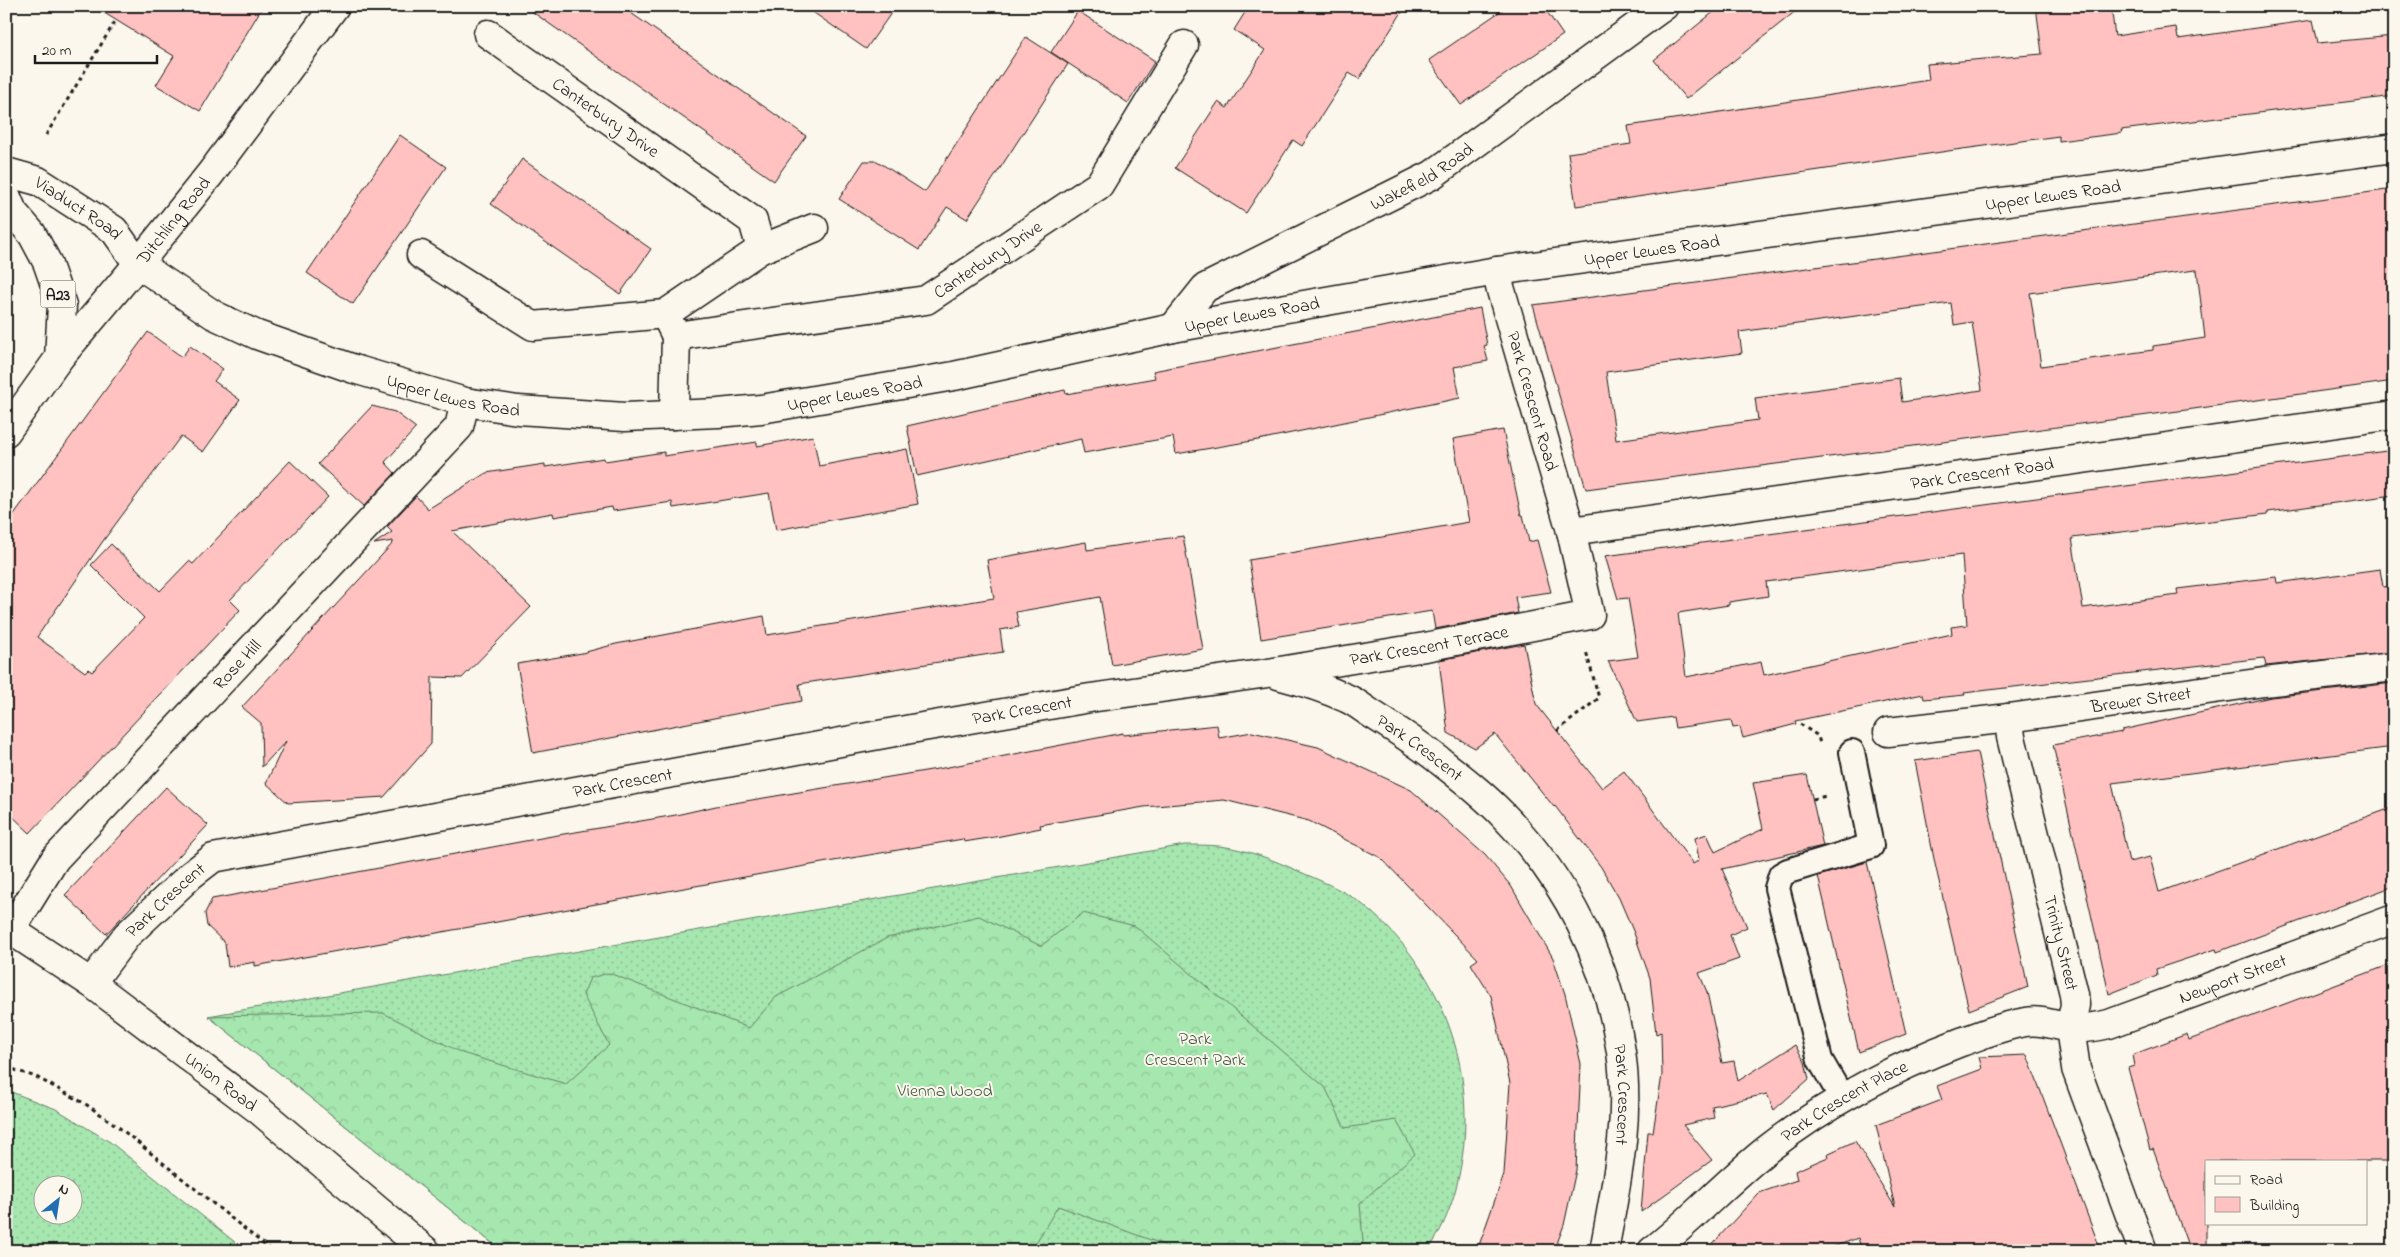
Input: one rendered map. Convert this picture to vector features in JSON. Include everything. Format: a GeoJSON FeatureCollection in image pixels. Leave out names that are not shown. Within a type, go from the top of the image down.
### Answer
{"type":"FeatureCollection","features":[{"type":"Feature","properties":{"kind":"main road","name":"Ditchling Road"},"geometry":{"type":"LineString","coordinates":[[6,432],[59,358],[138,264],[210,173],[335,6]]}},
{"type":"Feature","properties":{"kind":"main road","name":"Wakefield Road"},"geometry":{"type":"LineString","coordinates":[[1173,328],[1205,288],[1432,175],[1664,6]]}},
{"type":"Feature","properties":{"kind":"main road","name":"Canterbury Drive"},"geometry":{"type":"LineString","coordinates":[[488,34],[753,221],[761,249],[671,325]]}},
{"type":"Feature","properties":{"kind":"main road","name":"Canterbury Drive"},"geometry":{"type":"LineString","coordinates":[[421,254],[533,326],[671,325],[926,300],[1099,185],[1184,45]]}},
{"type":"Feature","properties":{"kind":"main road","name":"Upper Lewes Road"},"geometry":{"type":"LineString","coordinates":[[138,264],[214,315],[243,330],[354,369],[465,402],[574,415],[625,417],[674,415],[761,409],[954,376],[1173,328],[1497,271],[2394,148]]}},
{"type":"Feature","properties":{"kind":"main road","name":"Viaduct Road"},"geometry":{"type":"LineString","coordinates":[[6,172],[38,181],[114,230],[138,264]]}},
{"type":"Feature","properties":{"kind":"main road","name":"A23"},"geometry":{"type":"LineString","coordinates":[[6,195],[13,212],[32,234],[47,262],[62,305],[59,358]]}},
{"type":"Feature","properties":{"kind":"main road"},"geometry":{"type":"LineString","coordinates":[[761,249],[814,228]]}},
{"type":"Feature","properties":{"kind":"main road","name":"Park Crescent Road"},"geometry":{"type":"LineString","coordinates":[[1497,271],[1571,531],[1590,615]]}},
{"type":"Feature","properties":{"kind":"main road"},"geometry":{"type":"LineString","coordinates":[[671,325],[674,415]]}},
{"type":"Feature","properties":{"kind":"main road","name":"Rose Hill"},"geometry":{"type":"LineString","coordinates":[[8,929],[55,858],[460,427],[465,402]]}},
{"type":"Feature","properties":{"kind":"main road","name":"Park Crescent Road"},"geometry":{"type":"LineString","coordinates":[[1571,531],[2394,415]]}},
{"type":"Feature","properties":{"kind":"main road","name":"Park Crescent Terrace"},"geometry":{"type":"LineString","coordinates":[[1268,673],[1425,647],[1590,615]]}},
{"type":"Feature","properties":{"kind":"main road","name":"Brewer Street"},"geometry":{"type":"LineString","coordinates":[[1888,732],[2009,718],[2264,682],[2394,667]]}},
{"type":"Feature","properties":{"kind":"main road","name":"Park Crescent"},"geometry":{"type":"LineString","coordinates":[[91,983],[127,935],[191,875],[213,858],[911,729],[1090,698],[1268,673],[1309,683],[1348,698],[1419,744],[1477,790],[1503,815],[1549,869],[1566,897],[1582,925],[1606,987],[1621,1052],[1624,1144],[1604,1251]]}},
{"type":"Feature","properties":{"kind":"main road","name":"Trinity Street"},"geometry":{"type":"LineString","coordinates":[[2009,718],[2011,737],[2074,994],[2075,1005],[2070,1028],[2076,1069],[2143,1251]]}},
{"type":"Feature","properties":{"kind":"main road","name":"Newport Street"},"geometry":{"type":"LineString","coordinates":[[2070,1028],[2090,1028],[2109,1024],[2394,919]]}},
{"type":"Feature","properties":{"kind":"main road","name":"Union Road"},"geometry":{"type":"LineString","coordinates":[[8,929],[91,983],[259,1110],[426,1251]]}},
{"type":"Feature","properties":{"kind":"main road","name":"Park Crescent Place"},"geometry":{"type":"LineString","coordinates":[[1652,1251],[1768,1149],[1842,1098],[1897,1069],[1984,1034],[2026,1022],[2038,1021],[2070,1028]]}},
{"type":"Feature","properties":{"kind":"lane"},"geometry":{"type":"LineString","coordinates":[[1842,1098],[1820,1060],[1777,888],[1781,875],[1788,871],[1871,846],[1852,752]]}},
{"type":"Feature","properties":{"kind":"path"},"geometry":{"type":"LineString","coordinates":[[46,135],[116,20]]}},
{"type":"Feature","properties":{"kind":"path"},"geometry":{"type":"LineString","coordinates":[[1557,732],[1600,698],[1586,650]]}},
{"type":"Feature","properties":{"kind":"path"},"geometry":{"type":"LineString","coordinates":[[6,1067],[36,1077],[84,1102],[116,1125],[272,1251]]}},
{"type":"Feature","properties":{"kind":"green space","name":"Vienna Wood"},"geometry":{"type":"Polygon","coordinates":[[[1185,845],[1229,847],[1250,852],[1339,890],[1362,904],[1385,925],[1406,948],[1423,973],[1438,999],[1450,1028],[1458,1057],[1463,1087],[1465,1118],[1463,1152],[1456,1187],[1445,1221],[1428,1251],[502,1251],[208,1016],[1185,845]]]}},
{"type":"Feature","properties":{"kind":"green space","name":"Vienna Wood"},"geometry":{"type":"Polygon","coordinates":[[[1083,913],[1135,926],[1325,1087],[1345,1128],[1396,1120],[1415,1154],[1360,1203],[1363,1242],[1354,1251],[1168,1251],[1167,1246],[1058,1206],[1031,1251],[502,1251],[208,1016],[383,1013],[462,1053],[566,1084],[609,1045],[583,995],[590,978],[609,973],[749,1028],[776,997],[887,938],[979,916],[1041,946],[1083,913]]]}},
{"type":"Feature","properties":{"kind":"green space"},"geometry":{"type":"Polygon","coordinates":[[[6,1090],[56,1109],[110,1142],[246,1251],[6,1251],[6,1090]]]}},
{"type":"Feature","properties":{"kind":"building"},"geometry":{"type":"Polygon","coordinates":[[[93,6],[263,6],[200,111],[156,85],[174,56],[93,6]]]}},
{"type":"Feature","properties":{"kind":"building"},"geometry":{"type":"Polygon","coordinates":[[[524,6],[621,6],[806,136],[774,181],[524,6]]]}},
{"type":"Feature","properties":{"kind":"building"},"geometry":{"type":"Polygon","coordinates":[[[804,6],[896,6],[866,49],[804,6]]]}},
{"type":"Feature","properties":{"kind":"building"},"geometry":{"type":"Polygon","coordinates":[[[1249,6],[1406,6],[1359,79],[1349,73],[1302,146],[1293,140],[1246,213],[1175,168],[1218,102],[1227,108],[1265,50],[1234,30],[1249,6]]]}},
{"type":"Feature","properties":{"kind":"building"},"geometry":{"type":"Polygon","coordinates":[[[1508,6],[1543,6],[1563,35],[1461,105],[1429,60],[1508,6]]]}},
{"type":"Feature","properties":{"kind":"building"},"geometry":{"type":"Polygon","coordinates":[[[1721,6],[1802,6],[1686,99],[1654,60],[1721,6]]]}},
{"type":"Feature","properties":{"kind":"building"},"geometry":{"type":"Polygon","coordinates":[[[2036,6],[2111,6],[2115,36],[2176,27],[2178,39],[2313,20],[2318,43],[2394,36],[2394,96],[2121,130],[2122,133],[2059,141],[2059,136],[1576,206],[1568,153],[1631,144],[1628,126],[1929,80],[1927,64],[2042,54],[2036,6]]]}},
{"type":"Feature","properties":{"kind":"building"},"geometry":{"type":"Polygon","coordinates":[[[1078,11],[1155,61],[1128,103],[1051,52],[1078,11]]]}},
{"type":"Feature","properties":{"kind":"building"},"geometry":{"type":"Polygon","coordinates":[[[1026,37],[1068,64],[967,219],[947,207],[919,250],[839,199],[864,161],[877,161],[925,192],[1026,37]]]}},
{"type":"Feature","properties":{"kind":"building"},"geometry":{"type":"Polygon","coordinates":[[[400,135],[446,167],[353,304],[307,273],[400,135]]]}},
{"type":"Feature","properties":{"kind":"building"},"geometry":{"type":"Polygon","coordinates":[[[522,159],[651,249],[620,294],[491,204],[522,159]]]}},
{"type":"Feature","properties":{"kind":"building"},"geometry":{"type":"Polygon","coordinates":[[[2394,189],[2394,381],[2186,410],[1586,489],[1533,305],[2394,189]],[[2197,270],[2030,293],[2041,366],[2153,350],[2153,346],[2205,338],[2197,270]],[[1951,303],[1739,332],[1742,353],[1606,372],[1616,440],[1758,420],[1755,398],[1899,378],[1902,402],[1982,390],[1972,322],[1954,325],[1951,303]]]}},
{"type":"Feature","properties":{"kind":"building"},"geometry":{"type":"Polygon","coordinates":[[[1480,308],[1487,345],[1484,346],[1488,361],[1454,367],[1460,398],[1258,440],[1176,454],[1173,437],[1084,453],[1081,439],[917,476],[907,426],[1065,390],[1066,394],[1155,378],[1153,371],[1480,308]]]}},
{"type":"Feature","properties":{"kind":"building"},"geometry":{"type":"Polygon","coordinates":[[[148,332],[182,357],[190,346],[223,369],[214,381],[240,400],[203,452],[181,436],[103,541],[37,637],[85,672],[88,669],[92,672],[144,618],[91,565],[111,544],[160,591],[189,561],[193,564],[290,461],[328,497],[230,600],[240,610],[30,833],[6,810],[6,525],[148,332]]]}},
{"type":"Feature","properties":{"kind":"building"},"geometry":{"type":"Polygon","coordinates":[[[372,406],[395,412],[416,428],[385,462],[395,473],[364,506],[318,464],[372,406]]]}},
{"type":"Feature","properties":{"kind":"building"},"geometry":{"type":"Polygon","coordinates":[[[1503,430],[1521,515],[1523,515],[1529,542],[1537,540],[1551,592],[1515,597],[1518,613],[1435,629],[1432,611],[1261,639],[1249,560],[1469,522],[1453,439],[1503,430]]]}},
{"type":"Feature","properties":{"kind":"building"},"geometry":{"type":"Polygon","coordinates":[[[813,436],[819,466],[907,449],[918,504],[776,530],[769,493],[673,508],[672,502],[613,511],[612,507],[554,517],[553,513],[452,531],[531,607],[462,678],[432,677],[431,744],[384,797],[288,803],[266,783],[286,741],[262,767],[261,723],[242,707],[393,543],[393,541],[374,544],[392,532],[387,527],[416,496],[428,509],[486,473],[604,458],[605,461],[664,452],[664,456],[757,442],[757,446],[813,436]]]}},
{"type":"Feature","properties":{"kind":"building"},"geometry":{"type":"Polygon","coordinates":[[[2394,450],[2394,495],[2268,512],[2268,514],[2072,538],[2083,608],[2178,595],[2177,589],[2276,577],[2277,583],[2380,569],[2383,587],[2394,586],[2394,652],[2266,666],[2264,658],[1964,693],[1965,695],[1924,699],[1923,694],[1795,721],[1796,724],[1743,738],[1740,727],[1733,728],[1731,720],[1675,728],[1673,717],[1637,722],[1608,661],[1638,657],[1628,598],[1618,599],[1605,556],[2394,450]],[[1962,555],[1766,582],[1768,596],[1729,602],[1729,605],[1678,613],[1686,677],[1761,662],[1764,675],[1952,634],[1951,627],[1967,625],[1962,555]]]}},
{"type":"Feature","properties":{"kind":"building"},"geometry":{"type":"Polygon","coordinates":[[[1183,536],[1203,649],[1112,665],[1100,597],[1016,612],[1019,627],[1000,630],[1003,652],[799,684],[802,701],[533,753],[517,664],[582,653],[616,644],[764,616],[767,635],[994,598],[987,560],[1086,542],[1087,550],[1183,536]]]}},
{"type":"Feature","properties":{"kind":"building"},"geometry":{"type":"Polygon","coordinates":[[[1524,644],[1536,704],[1602,788],[1624,771],[1693,864],[1699,860],[1695,838],[1707,834],[1715,852],[1763,829],[1753,783],[1807,775],[1823,846],[1722,869],[1747,927],[1730,935],[1739,959],[1699,973],[1707,992],[1722,1063],[1734,1061],[1738,1081],[1795,1045],[1805,1062],[1809,1079],[1774,1110],[1767,1094],[1712,1106],[1714,1118],[1683,1125],[1712,1160],[1641,1212],[1648,1132],[1653,1132],[1662,1075],[1661,1032],[1656,1034],[1650,978],[1634,933],[1619,898],[1601,867],[1555,806],[1495,734],[1475,748],[1448,733],[1439,660],[1524,644]]]}},
{"type":"Feature","properties":{"kind":"building"},"geometry":{"type":"Polygon","coordinates":[[[2394,683],[2394,747],[2112,783],[2129,862],[2150,857],[2159,892],[2394,807],[2394,886],[2217,952],[2216,949],[2156,969],[2157,975],[2109,994],[2053,745],[2122,732],[2122,730],[2271,697],[2394,683]]]}},
{"type":"Feature","properties":{"kind":"building"},"geometry":{"type":"Polygon","coordinates":[[[1217,725],[1219,738],[1252,732],[1318,747],[1411,790],[1485,855],[1511,886],[1553,958],[1565,994],[1581,1064],[1576,1170],[1564,1225],[1554,1251],[1477,1251],[1504,1174],[1510,1083],[1491,996],[1471,964],[1478,959],[1381,858],[1309,821],[1224,800],[1144,807],[1040,825],[1041,828],[1001,836],[964,842],[963,839],[822,863],[255,966],[255,962],[228,967],[225,943],[207,926],[205,913],[212,899],[676,815],[716,806],[943,768],[1123,733],[1123,735],[1217,725]]]}},
{"type":"Feature","properties":{"kind":"building"},"geometry":{"type":"Polygon","coordinates":[[[1977,752],[2028,987],[1969,1010],[1935,864],[1915,761],[1977,752]]]}},
{"type":"Feature","properties":{"kind":"building"},"geometry":{"type":"Polygon","coordinates":[[[166,787],[208,825],[106,934],[65,895],[166,787]]]}},
{"type":"Feature","properties":{"kind":"building"},"geometry":{"type":"Polygon","coordinates":[[[1867,862],[1906,1034],[1859,1052],[1818,876],[1867,862]]]}},
{"type":"Feature","properties":{"kind":"building"},"geometry":{"type":"Polygon","coordinates":[[[2394,963],[2394,1161],[2205,1160],[2206,1251],[2190,1251],[2153,1149],[2150,1150],[2128,1068],[2134,1066],[2132,1055],[2187,1034],[2189,1040],[2394,963]]]}},
{"type":"Feature","properties":{"kind":"building"},"geometry":{"type":"Polygon","coordinates":[[[2027,1055],[2101,1251],[1862,1251],[1858,1238],[1822,1251],[1706,1251],[1759,1193],[1797,1180],[1795,1171],[1828,1157],[1827,1154],[1855,1141],[1895,1207],[1876,1125],[1942,1100],[1937,1086],[1982,1069],[1979,1057],[2027,1055]]]}},
{"type":"Feature","properties":{"kind":"park label","name":"Park Crescent Park"},"geometry":{"type":"Point","coordinates":[1195,1048]}}]}
